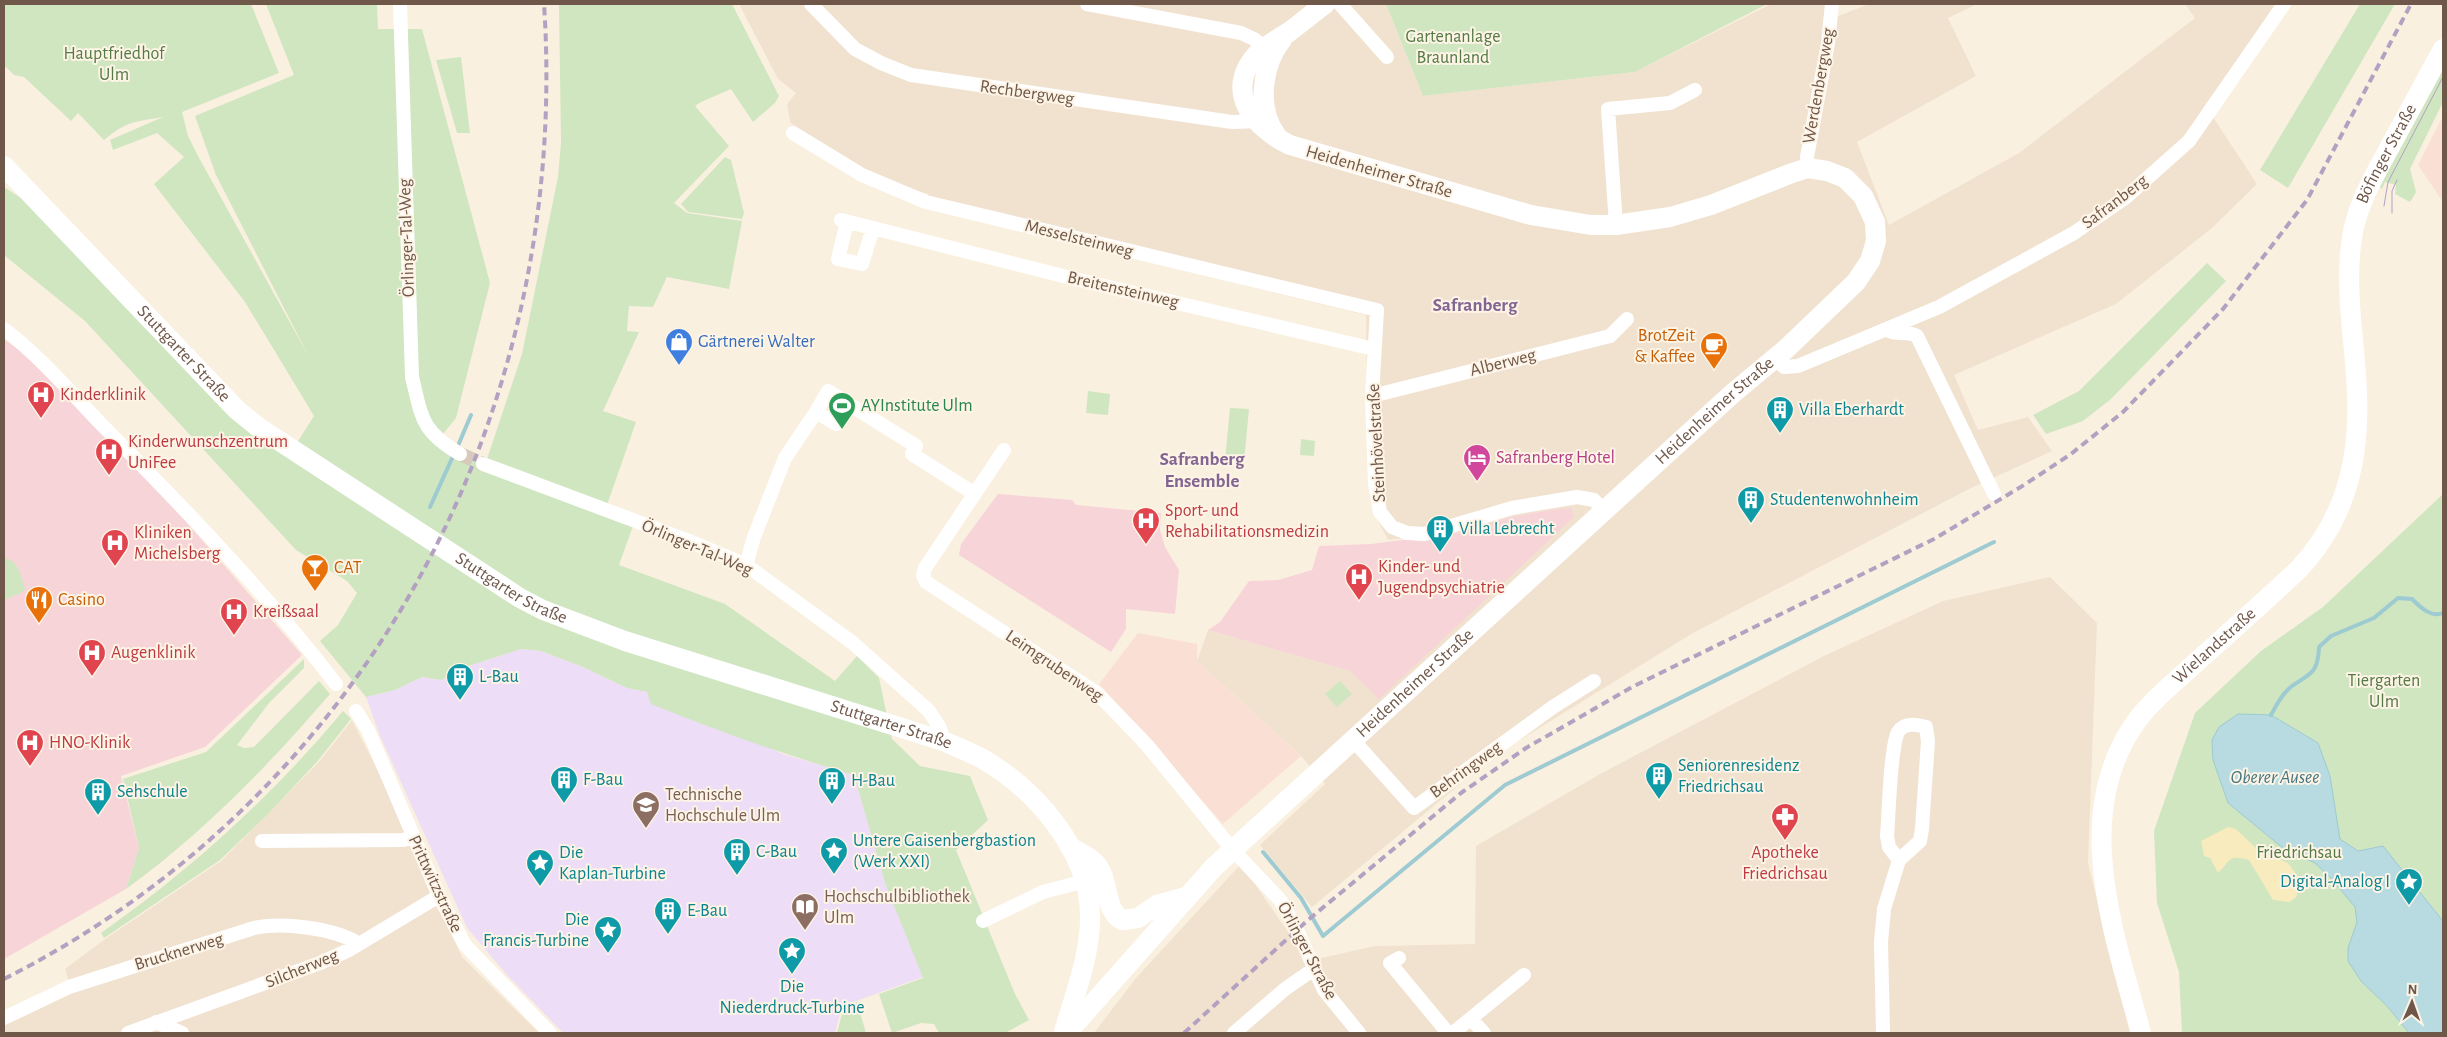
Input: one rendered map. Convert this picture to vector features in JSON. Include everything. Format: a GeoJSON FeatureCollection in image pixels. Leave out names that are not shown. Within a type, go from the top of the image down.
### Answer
{"type":"FeatureCollection","features":[{"type":"Feature","properties":{"kind":"main road","name":"Heidenheimer Straße"},"geometry":{"type":"LineString","coordinates":[[1066,1033],[1186,897],[1232,849],[1605,512],[1732,394],[1775,358],[1856,282],[1870,261],[1876,241],[1872,213],[1858,189],[1828,170],[1808,168],[1690,211],[1649,221],[1616,225],[1583,225],[1531,216],[1303,151],[1280,140],[1262,121],[1268,51],[1326,4]]}},
{"type":"Feature","properties":{"kind":"main road","name":"Böfinger Straße"},"geometry":{"type":"LineString","coordinates":[[2350,266],[2353,234],[2362,202],[2443,49]]}},
{"type":"Feature","properties":{"kind":"main road","name":"Stuttgarter Straße"},"geometry":{"type":"LineString","coordinates":[[4,166],[237,410],[258,427],[520,598],[542,610],[594,630],[943,741],[981,758],[1020,786],[1045,812],[1070,848],[1085,881],[1090,914],[1089,935],[1082,974],[1066,1033]]}},
{"type":"Feature","properties":{"kind":"main road","name":"Wielandstraße"},"geometry":{"type":"LineString","coordinates":[[2141,1033],[2115,936],[2105,886],[2101,838],[2107,788],[2124,742],[2139,718],[2159,696],[2299,569],[2313,554],[2335,521],[2351,473],[2358,417],[2350,266]]}},
{"type":"Feature","properties":{"kind":"main road"},"geometry":{"type":"LineString","coordinates":[[1070,848],[1088,857],[1100,869],[1114,914],[1122,920],[1138,918],[1157,905],[1186,897]]}},
{"type":"Feature","properties":{"kind":"street","name":"Örlinger-Tal-Weg"},"geometry":{"type":"LineString","coordinates":[[400,4],[412,377],[423,421],[437,439],[456,451]]}},
{"type":"Feature","properties":{"kind":"street","name":"Rechbergweg"},"geometry":{"type":"LineString","coordinates":[[811,4],[855,49],[881,63],[911,75],[1232,122],[1262,121]]}},
{"type":"Feature","properties":{"kind":"street"},"geometry":{"type":"LineString","coordinates":[[1087,4],[1241,33],[1254,39],[1268,51]]}},
{"type":"Feature","properties":{"kind":"street"},"geometry":{"type":"LineString","coordinates":[[1340,4],[1387,57]]}},
{"type":"Feature","properties":{"kind":"street","name":"Werdenbergweg"},"geometry":{"type":"LineString","coordinates":[[1808,168],[1807,157],[1828,43],[1832,4]]}},
{"type":"Feature","properties":{"kind":"street","name":"Safranberg"},"geometry":{"type":"LineString","coordinates":[[1775,358],[1784,367],[1798,366],[1939,307],[2074,233],[2125,198],[2189,141],[2284,4]]}},
{"type":"Feature","properties":{"kind":"street"},"geometry":{"type":"LineString","coordinates":[[1616,225],[1608,109],[1670,103],[1694,90]]}},
{"type":"Feature","properties":{"kind":"street","name":"Messelsteinweg"},"geometry":{"type":"LineString","coordinates":[[794,133],[862,174],[926,202],[1377,310]]}},
{"type":"Feature","properties":{"kind":"street","name":"Breitensteinweg"},"geometry":{"type":"LineString","coordinates":[[873,228],[862,264],[838,259],[844,221],[873,228],[1083,281],[1374,349]]}},
{"type":"Feature","properties":{"kind":"street","name":"Steinhövelstraße"},"geometry":{"type":"LineString","coordinates":[[1377,310],[1372,396],[1375,483],[1380,512],[1392,527],[1407,533],[1424,534],[1512,508],[1577,497],[1594,500],[1605,512]]}},
{"type":"Feature","properties":{"kind":"street","name":"Alberweg"},"geometry":{"type":"LineString","coordinates":[[1372,396],[1610,336],[1627,320]]}},
{"type":"Feature","properties":{"kind":"street"},"geometry":{"type":"LineString","coordinates":[[4,329],[43,363],[160,483],[252,585],[336,684]]}},
{"type":"Feature","properties":{"kind":"street"},"geometry":{"type":"LineString","coordinates":[[1886,329],[1891,333],[1911,332],[1917,336],[1994,494]]}},
{"type":"Feature","properties":{"kind":"street"},"geometry":{"type":"LineString","coordinates":[[746,565],[754,537],[785,458],[828,391],[916,446],[912,454],[975,494]]}},
{"type":"Feature","properties":{"kind":"street"},"geometry":{"type":"LineString","coordinates":[[816,412],[836,424],[848,403]]}},
{"type":"Feature","properties":{"kind":"street","name":"Leimgrubenweg"},"geometry":{"type":"LineString","coordinates":[[1004,450],[925,568],[923,575],[926,582],[1097,692],[1147,745],[1222,834],[1232,849]]}},
{"type":"Feature","properties":{"kind":"street","name":"Örlinger-Tal-Weg"},"geometry":{"type":"LineString","coordinates":[[483,464],[689,541],[746,565],[853,642],[929,711],[940,728],[943,741]]}},
{"type":"Feature","properties":{"kind":"street","name":"Behringweg"},"geometry":{"type":"LineString","coordinates":[[1354,740],[1414,808],[1553,707],[1594,681]]}},
{"type":"Feature","properties":{"kind":"street","name":"Prittwitzstraße"},"geometry":{"type":"LineString","coordinates":[[356,711],[368,730],[439,896],[465,945],[550,1033]]}},
{"type":"Feature","properties":{"kind":"street"},"geometry":{"type":"LineString","coordinates":[[1883,1033],[1881,942],[1884,909],[1899,860],[1920,841],[1922,829],[1928,741],[1926,727],[1918,724],[1908,724],[1899,731],[1894,747],[1887,836],[1889,847],[1899,860]]}},
{"type":"Feature","properties":{"kind":"street"},"geometry":{"type":"LineString","coordinates":[[262,841],[403,840],[413,837]]}},
{"type":"Feature","properties":{"kind":"street","name":"Örlinger Straße"},"geometry":{"type":"LineString","coordinates":[[1232,849],[1281,901],[1297,930],[1324,990],[1358,1033]]}},
{"type":"Feature","properties":{"kind":"street"},"geometry":{"type":"LineString","coordinates":[[983,921],[1043,892],[1085,881]]}},
{"type":"Feature","properties":{"kind":"street","name":"Silcherweg"},"geometry":{"type":"LineString","coordinates":[[128,1033],[320,963],[359,944],[439,896]]}},
{"type":"Feature","properties":{"kind":"street","name":"Brucknerweg"},"geometry":{"type":"LineString","coordinates":[[4,1018],[69,987],[254,928],[271,925],[307,928],[350,938],[359,944]]}},
{"type":"Feature","properties":{"kind":"street"},"geometry":{"type":"LineString","coordinates":[[1398,958],[1390,964],[1448,1033]]}},
{"type":"Feature","properties":{"kind":"street"},"geometry":{"type":"LineString","coordinates":[[1243,1030],[1285,989],[1314,969]]}},
{"type":"Feature","properties":{"kind":"street"},"geometry":{"type":"LineString","coordinates":[[1453,1033],[1524,975]]}},
{"type":"Feature","properties":{"kind":"street"},"geometry":{"type":"LineString","coordinates":[[1471,1019],[1484,1033]]}},
{"type":"Feature","properties":{"kind":"street"},"geometry":{"type":"LineString","coordinates":[[156,1022],[182,1033]]}},
{"type":"Feature","properties":{"kind":"shaded area"},"geometry":{"type":"Polygon","coordinates":[[[739,4],[1386,4],[1423,96],[1635,72],[1771,4],[1826,4],[1823,22],[1869,4],[1977,4],[1948,18],[1976,76],[1857,142],[1889,225],[2019,153],[2195,18],[2185,4],[2279,4],[2205,105],[2257,184],[2212,228],[2116,304],[1954,375],[1978,430],[2028,417],[2052,451],[1971,488],[1693,633],[1494,756],[1312,907],[1260,845],[1325,784],[1301,756],[1197,661],[1208,630],[1350,671],[1572,509],[1550,510],[1510,517],[1456,533],[1388,540],[1377,519],[1368,464],[1366,315],[925,208],[928,194],[888,182],[829,151],[790,122],[787,104],[796,93],[778,79],[739,4]]]}},
{"type":"Feature","properties":{"kind":"shaded area"},"geometry":{"type":"Polygon","coordinates":[[[2443,116],[2443,202],[2418,165],[2443,116]]]}},
{"type":"Feature","properties":{"kind":"shaded area","name":"Kliniken Michelsberg"},"geometry":{"type":"Polygon","coordinates":[[[4,339],[22,352],[149,479],[302,655],[205,747],[121,776],[139,848],[126,889],[4,959],[4,339]]]}},
{"type":"Feature","properties":{"kind":"shaded area"},"geometry":{"type":"Polygon","coordinates":[[[998,494],[1072,500],[1076,505],[1161,513],[1160,530],[1165,547],[1179,570],[1175,614],[1126,609],[1126,629],[1111,652],[959,555],[961,544],[998,494]]]}},
{"type":"Feature","properties":{"kind":"shaded area","name":"Kinder- und Jugendpsychiatrie"},"geometry":{"type":"Polygon","coordinates":[[[1572,508],[1574,517],[1379,699],[1350,671],[1208,630],[1220,622],[1249,581],[1278,580],[1312,570],[1319,546],[1371,544],[1456,533],[1510,517],[1572,508]]]}},
{"type":"Feature","properties":{"kind":"shaded area"},"geometry":{"type":"Polygon","coordinates":[[[2050,577],[2097,623],[2088,863],[2130,1033],[1094,1033],[1136,978],[1241,864],[1308,961],[1375,946],[1475,944],[1476,846],[1600,774],[1824,656],[1943,601],[2050,577]]]}},
{"type":"Feature","properties":{"kind":"shaded area"},"geometry":{"type":"Polygon","coordinates":[[[1138,633],[1197,644],[1197,661],[1301,756],[1223,824],[1099,684],[1138,633]]]}},
{"type":"Feature","properties":{"kind":"shaded area","name":"Technische Hochschule Ulm"},"geometry":{"type":"Polygon","coordinates":[[[521,649],[541,651],[583,667],[627,688],[647,692],[783,754],[854,775],[885,883],[923,977],[842,1006],[835,1033],[563,1033],[507,975],[467,928],[380,736],[366,697],[395,690],[422,677],[441,680],[462,668],[521,649]]]}},
{"type":"Feature","properties":{"kind":"shaded area"},"geometry":{"type":"Polygon","coordinates":[[[352,720],[381,777],[462,957],[539,1033],[4,1033],[4,1024],[72,991],[65,969],[105,939],[221,861],[318,763],[352,720]]]}},
{"type":"Feature","properties":{"kind":"green space","name":"Hauptfriedhof Ulm"},"geometry":{"type":"Polygon","coordinates":[[[4,4],[251,4],[279,73],[182,112],[188,136],[198,156],[309,357],[216,175],[195,116],[294,75],[266,4],[377,4],[378,29],[422,29],[490,283],[456,418],[435,444],[511,478],[634,523],[619,565],[725,604],[835,681],[857,656],[879,678],[892,739],[920,766],[970,776],[988,820],[956,850],[1015,994],[1029,1020],[1005,1033],[939,1033],[934,1024],[921,1023],[892,1033],[879,994],[923,978],[885,883],[854,775],[777,751],[676,714],[651,704],[647,692],[627,688],[583,667],[541,651],[521,649],[462,668],[441,680],[422,677],[395,690],[366,697],[320,641],[338,625],[357,593],[347,581],[296,550],[85,321],[4,255],[4,187],[33,206],[89,264],[293,449],[314,416],[245,302],[154,184],[184,157],[157,133],[113,150],[110,140],[163,117],[131,123],[104,140],[78,113],[71,121],[24,77],[14,75],[6,67],[4,68],[4,4]]]}},
{"type":"Feature","properties":{"kind":"green space"},"geometry":{"type":"Polygon","coordinates":[[[559,4],[732,4],[779,96],[775,103],[753,122],[731,89],[695,106],[729,146],[674,203],[687,213],[742,221],[729,289],[667,277],[653,307],[629,306],[627,331],[639,332],[603,411],[636,422],[607,505],[487,459],[522,354],[558,177],[561,143],[559,4]]]}},
{"type":"Feature","properties":{"kind":"green space","name":"Gartenanlage Braunland"},"geometry":{"type":"Polygon","coordinates":[[[1386,4],[1767,4],[1635,72],[1423,96],[1386,4]]]}},
{"type":"Feature","properties":{"kind":"green space"},"geometry":{"type":"Polygon","coordinates":[[[2360,4],[2395,4],[2288,188],[2260,170],[2360,4]]]}},
{"type":"Feature","properties":{"kind":"green space"},"geometry":{"type":"Polygon","coordinates":[[[461,57],[470,133],[457,133],[436,60],[461,57]]]}},
{"type":"Feature","properties":{"kind":"green space"},"geometry":{"type":"Polygon","coordinates":[[[2443,67],[2443,102],[2410,169],[2416,192],[2410,202],[2395,194],[2396,185],[2385,182],[2382,189],[2379,186],[2443,67]]]}},
{"type":"Feature","properties":{"kind":"green space"},"geometry":{"type":"Polygon","coordinates":[[[725,157],[731,160],[744,213],[742,219],[688,212],[681,204],[725,157]]]}},
{"type":"Feature","properties":{"kind":"green space"},"geometry":{"type":"Polygon","coordinates":[[[2207,263],[2226,281],[2111,399],[2083,421],[2046,434],[2033,415],[2079,391],[2207,263]]]}},
{"type":"Feature","properties":{"kind":"green space"},"geometry":{"type":"Polygon","coordinates":[[[1088,391],[1110,394],[1108,415],[1086,413],[1088,391]]]}},
{"type":"Feature","properties":{"kind":"green space"},"geometry":{"type":"Polygon","coordinates":[[[1230,408],[1249,409],[1244,462],[1225,460],[1230,408]]]}},
{"type":"Feature","properties":{"kind":"green space"},"geometry":{"type":"Polygon","coordinates":[[[1301,439],[1315,441],[1314,456],[1300,455],[1301,439]]]}},
{"type":"Feature","properties":{"kind":"green space","name":"Friedrichsau"},"geometry":{"type":"Polygon","coordinates":[[[2443,494],[2443,1033],[2182,1033],[2179,972],[2157,903],[2154,831],[2195,713],[2261,651],[2323,607],[2443,494]]]}},
{"type":"Feature","properties":{"kind":"green space"},"geometry":{"type":"Polygon","coordinates":[[[4,558],[9,559],[16,565],[25,588],[23,592],[4,600],[4,558]]]}},
{"type":"Feature","properties":{"kind":"green space"},"geometry":{"type":"Polygon","coordinates":[[[304,659],[304,668],[269,703],[237,745],[244,748],[254,747],[319,681],[330,694],[259,773],[208,822],[126,889],[139,848],[123,779],[206,752],[304,659]]]}},
{"type":"Feature","properties":{"kind":"green space"},"geometry":{"type":"Polygon","coordinates":[[[1340,681],[1352,694],[1337,707],[1325,694],[1340,681]]]}},
{"type":"Feature","properties":{"kind":"green space"},"geometry":{"type":"Polygon","coordinates":[[[343,711],[351,719],[316,763],[268,814],[220,860],[104,938],[101,933],[135,909],[199,857],[259,802],[288,773],[343,711]]]}},
{"type":"Feature","properties":{"kind":"green space"},"geometry":{"type":"Polygon","coordinates":[[[857,1002],[866,1033],[837,1033],[844,1006],[857,1002]]]}},
{"type":"Feature","properties":{"kind":"sand"},"geometry":{"type":"Polygon","coordinates":[[[2228,827],[2236,829],[2258,850],[2288,863],[2299,878],[2297,896],[2290,902],[2273,900],[2249,860],[2233,858],[2218,873],[2210,858],[2204,856],[2201,841],[2228,827]]]}},
{"type":"Feature","properties":{"kind":"water","name":"Oberer Ausee"},"geometry":{"type":"Polygon","coordinates":[[[2238,714],[2271,715],[2318,743],[2330,776],[2340,839],[2358,851],[2383,846],[2443,921],[2443,1033],[2409,1033],[2387,1006],[2361,981],[2348,961],[2348,948],[2357,922],[2355,907],[2330,877],[2315,863],[2284,849],[2228,803],[2213,760],[2212,740],[2219,727],[2238,714]]]}},
{"type":"Feature","properties":{"kind":"waterway"},"geometry":{"type":"LineString","coordinates":[[457,448],[471,415]]}},
{"type":"Feature","properties":{"kind":"waterway"},"geometry":{"type":"LineString","coordinates":[[430,507],[454,454]]}},
{"type":"Feature","properties":{"kind":"waterway"},"geometry":{"type":"LineString","coordinates":[[1263,852],[1301,898],[1323,936],[1505,785],[1994,542]]}},
{"type":"Feature","properties":{"kind":"waterway"},"geometry":{"type":"LineString","coordinates":[[2271,715],[2285,692],[2309,675],[2317,662],[2319,647],[2331,636],[2374,618],[2398,598],[2412,599],[2430,613],[2443,613]]}},
{"type":"Feature","properties":{"kind":"tunnel"},"geometry":{"type":"LineString","coordinates":[[460,454],[483,464]]}},
{"type":"Feature","properties":{"kind":"tram line"},"geometry":{"type":"LineString","coordinates":[[2384,206],[2388,182],[2443,77]]}},
{"type":"Feature","properties":{"kind":"tram line"},"geometry":{"type":"LineString","coordinates":[[2392,213],[2392,191],[2397,180]]}},
{"type":"Feature","properties":{"kind":"railway"},"geometry":{"type":"LineString","coordinates":[[4,979],[133,901],[247,806],[343,696],[421,574],[482,442],[522,301],[544,155],[544,4]]}},
{"type":"Feature","properties":{"kind":"railway"},"geometry":{"type":"LineString","coordinates":[[1184,1033],[1308,920],[1461,793],[1526,748],[1634,686],[1934,539],[2024,485],[2071,454],[2123,412],[2223,309],[2307,200],[2411,4]]}},
{"type":"Feature","properties":{"kind":"place","name":"Gärtnerei Walter"},"geometry":{"type":"Point","coordinates":[679,366]}},
{"type":"Feature","properties":{"kind":"place","name":"BrotZeit & Kaffee"},"geometry":{"type":"Point","coordinates":[1714,370]}},
{"type":"Feature","properties":{"kind":"place","name":"Kinderklinik"},"geometry":{"type":"Point","coordinates":[41,419]}},
{"type":"Feature","properties":{"kind":"place","name":"AYInstitute Ulm"},"geometry":{"type":"Point","coordinates":[842,430]}},
{"type":"Feature","properties":{"kind":"place","name":"Villa Eberhardt"},"geometry":{"type":"Point","coordinates":[1780,434]}},
{"type":"Feature","properties":{"kind":"place","name":"Kinderwunschzentrum UniFee"},"geometry":{"type":"Point","coordinates":[109,476]}},
{"type":"Feature","properties":{"kind":"place","name":"Safranberg Hotel"},"geometry":{"type":"Point","coordinates":[1477,482]}},
{"type":"Feature","properties":{"kind":"place","name":"Studentenwohnheim"},"geometry":{"type":"Point","coordinates":[1751,524]}},
{"type":"Feature","properties":{"kind":"place","name":"Sport- und Rehabilitationsmedizin"},"geometry":{"type":"Point","coordinates":[1146,545]}},
{"type":"Feature","properties":{"kind":"place","name":"Villa Lebrecht"},"geometry":{"type":"Point","coordinates":[1440,553]}},
{"type":"Feature","properties":{"kind":"place","name":"Kliniken Michelsberg"},"geometry":{"type":"Point","coordinates":[115,567]}},
{"type":"Feature","properties":{"kind":"place","name":"CAT"},"geometry":{"type":"Point","coordinates":[315,592]}},
{"type":"Feature","properties":{"kind":"place","name":"Kinder- und Jugendpsychiatrie"},"geometry":{"type":"Point","coordinates":[1359,601]}},
{"type":"Feature","properties":{"kind":"place","name":"Casino"},"geometry":{"type":"Point","coordinates":[39,624]}},
{"type":"Feature","properties":{"kind":"place","name":"Kreißsaal"},"geometry":{"type":"Point","coordinates":[234,636]}},
{"type":"Feature","properties":{"kind":"place","name":"Augenklinik"},"geometry":{"type":"Point","coordinates":[92,677]}},
{"type":"Feature","properties":{"kind":"place","name":"L-Bau"},"geometry":{"type":"Point","coordinates":[460,701]}},
{"type":"Feature","properties":{"kind":"place","name":"HNO-Klinik"},"geometry":{"type":"Point","coordinates":[30,767]}},
{"type":"Feature","properties":{"kind":"place","name":"Seniorenresidenz Friedrichsau"},"geometry":{"type":"Point","coordinates":[1659,800]}},
{"type":"Feature","properties":{"kind":"place","name":"F-Bau"},"geometry":{"type":"Point","coordinates":[564,804]}},
{"type":"Feature","properties":{"kind":"place","name":"H-Bau"},"geometry":{"type":"Point","coordinates":[832,805]}},
{"type":"Feature","properties":{"kind":"place","name":"Sehschule"},"geometry":{"type":"Point","coordinates":[98,816]}},
{"type":"Feature","properties":{"kind":"place","name":"Technische Hochschule Ulm"},"geometry":{"type":"Point","coordinates":[646,829]}},
{"type":"Feature","properties":{"kind":"place","name":"Apotheke Friedrichsau"},"geometry":{"type":"Point","coordinates":[1785,841]}},
{"type":"Feature","properties":{"kind":"place","name":"Untere Gaisenbergbastion (Werk XXI)"},"geometry":{"type":"Point","coordinates":[834,875]}},
{"type":"Feature","properties":{"kind":"place","name":"C-Bau"},"geometry":{"type":"Point","coordinates":[737,876]}},
{"type":"Feature","properties":{"kind":"place","name":"Die Kaplan-Turbine"},"geometry":{"type":"Point","coordinates":[540,887]}},
{"type":"Feature","properties":{"kind":"place","name":"Digital-Analog I"},"geometry":{"type":"Point","coordinates":[2409,906]}},
{"type":"Feature","properties":{"kind":"place","name":"Hochschulbibliothek Ulm"},"geometry":{"type":"Point","coordinates":[805,931]}},
{"type":"Feature","properties":{"kind":"place","name":"E-Bau"},"geometry":{"type":"Point","coordinates":[668,935]}},
{"type":"Feature","properties":{"kind":"place","name":"Die Francis-Turbine"},"geometry":{"type":"Point","coordinates":[608,954]}},
{"type":"Feature","properties":{"kind":"place","name":"Die Niederdruck-Turbine"},"geometry":{"type":"Point","coordinates":[792,975]}},
{"type":"Feature","properties":{"kind":"district","name":"Safranberg"},"geometry":{"type":"Point","coordinates":[1475,305]}},
{"type":"Feature","properties":{"kind":"district","name":"Safranberg Ensemble"},"geometry":{"type":"Point","coordinates":[1202,470]}},
{"type":"Feature","properties":{"kind":"park label","name":"Tiergarten Ulm"},"geometry":{"type":"Point","coordinates":[2384,691]}}]}
